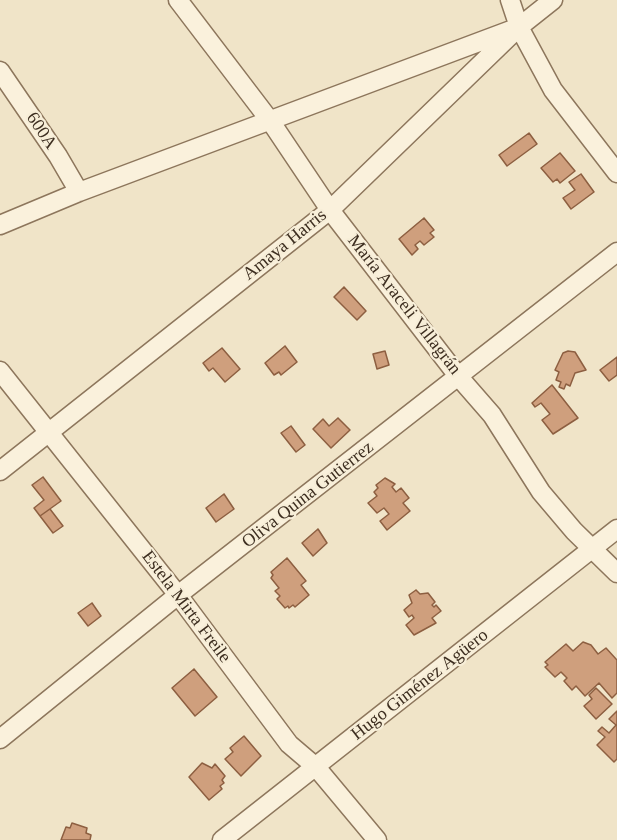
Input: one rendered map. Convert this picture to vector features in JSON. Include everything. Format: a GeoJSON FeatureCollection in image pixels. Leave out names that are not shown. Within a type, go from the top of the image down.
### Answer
{"type":"FeatureCollection","features":[{"type":"Feature","properties":{"kind":"street","name":"María Araceli Villagrán"},"geometry":{"type":"LineString","coordinates":[[178,0],[271,122],[330,210],[512,442],[551,506],[617,573]]}},
{"type":"Feature","properties":{"kind":"street"},"geometry":{"type":"LineString","coordinates":[[510,0],[519,27],[553,90],[617,173]]}},
{"type":"Feature","properties":{"kind":"street","name":"Amaya Harris"},"geometry":{"type":"LineString","coordinates":[[0,471],[330,210],[519,27],[553,0]]}},
{"type":"Feature","properties":{"kind":"street"},"geometry":{"type":"LineString","coordinates":[[0,225],[79,192],[271,122],[519,27]]}},
{"type":"Feature","properties":{"kind":"street","name":"600A"},"geometry":{"type":"LineString","coordinates":[[0,71],[58,156],[79,192]]}},
{"type":"Feature","properties":{"kind":"street","name":"Oliva Quina Gutierrez"},"geometry":{"type":"LineString","coordinates":[[0,739],[178,595],[617,252]]}},
{"type":"Feature","properties":{"kind":"street","name":"Estela Mirta Freile"},"geometry":{"type":"LineString","coordinates":[[0,371],[178,595],[289,744],[316,767],[377,840]]}},
{"type":"Feature","properties":{"kind":"street","name":"Hugo Giménez Agüero"},"geometry":{"type":"LineString","coordinates":[[222,840],[617,529]]}},
{"type":"Feature","properties":{"kind":"building"},"geometry":{"type":"Polygon","coordinates":[[[529,133],[537,144],[507,166],[499,155],[529,133]]]}},
{"type":"Feature","properties":{"kind":"building"},"geometry":{"type":"Polygon","coordinates":[[[560,153],[575,171],[560,183],[557,179],[553,182],[541,168],[560,153]]]}},
{"type":"Feature","properties":{"kind":"building"},"geometry":{"type":"Polygon","coordinates":[[[581,174],[594,192],[571,209],[563,198],[575,190],[569,182],[581,174]]]}},
{"type":"Feature","properties":{"kind":"building"},"geometry":{"type":"Polygon","coordinates":[[[424,218],[434,230],[430,233],[434,237],[424,245],[420,241],[415,245],[418,249],[412,255],[399,239],[424,218]]]}},
{"type":"Feature","properties":{"kind":"building"},"geometry":{"type":"Polygon","coordinates":[[[344,287],[366,311],[357,320],[334,297],[344,287]]]}},
{"type":"Feature","properties":{"kind":"building"},"geometry":{"type":"Polygon","coordinates":[[[285,346],[297,362],[281,375],[279,372],[274,375],[265,363],[285,346]]]}},
{"type":"Feature","properties":{"kind":"building"},"geometry":{"type":"Polygon","coordinates":[[[222,348],[240,369],[225,382],[213,368],[209,371],[203,363],[222,348]]]}},
{"type":"Feature","properties":{"kind":"building"},"geometry":{"type":"Polygon","coordinates":[[[385,351],[389,365],[377,369],[373,354],[385,351]]]}},
{"type":"Feature","properties":{"kind":"building"},"geometry":{"type":"Polygon","coordinates":[[[575,352],[586,370],[575,373],[570,386],[566,384],[564,389],[559,387],[561,382],[556,380],[559,372],[555,370],[563,353],[575,352]]]}},
{"type":"Feature","properties":{"kind":"building"},"geometry":{"type":"Polygon","coordinates":[[[617,357],[617,375],[609,381],[600,370],[617,357]]]}},
{"type":"Feature","properties":{"kind":"building"},"geometry":{"type":"Polygon","coordinates":[[[552,385],[578,418],[553,434],[542,420],[550,414],[541,403],[535,407],[532,403],[552,385]]]}},
{"type":"Feature","properties":{"kind":"building"},"geometry":{"type":"Polygon","coordinates":[[[338,418],[350,430],[331,448],[313,429],[323,419],[329,426],[338,418]]]}},
{"type":"Feature","properties":{"kind":"building"},"geometry":{"type":"Polygon","coordinates":[[[291,426],[305,445],[296,452],[281,433],[291,426]]]}},
{"type":"Feature","properties":{"kind":"building"},"geometry":{"type":"Polygon","coordinates":[[[43,477],[61,501],[40,516],[34,508],[44,500],[32,485],[43,477]]]}},
{"type":"Feature","properties":{"kind":"building"},"geometry":{"type":"Polygon","coordinates":[[[385,478],[395,484],[392,487],[396,492],[401,488],[409,498],[403,503],[410,511],[387,530],[380,521],[389,514],[384,508],[377,513],[368,503],[377,496],[374,492],[378,488],[376,485],[385,478]]]}},
{"type":"Feature","properties":{"kind":"building"},"geometry":{"type":"Polygon","coordinates":[[[224,494],[234,509],[216,522],[206,508],[224,494]]]}},
{"type":"Feature","properties":{"kind":"building"},"geometry":{"type":"Polygon","coordinates":[[[50,509],[63,526],[53,533],[40,516],[50,509]]]}},
{"type":"Feature","properties":{"kind":"building"},"geometry":{"type":"Polygon","coordinates":[[[318,529],[327,543],[313,556],[302,543],[318,529]]]}},
{"type":"Feature","properties":{"kind":"building"},"geometry":{"type":"Polygon","coordinates":[[[287,558],[306,581],[301,585],[309,595],[295,607],[293,605],[285,608],[277,599],[280,596],[275,591],[279,588],[271,578],[273,575],[271,572],[287,558]]]}},
{"type":"Feature","properties":{"kind":"building"},"geometry":{"type":"Polygon","coordinates":[[[416,590],[420,594],[428,593],[435,602],[432,605],[434,607],[436,605],[441,611],[432,618],[436,623],[414,635],[406,625],[414,618],[412,615],[409,617],[404,610],[412,603],[409,595],[416,590]]]}},
{"type":"Feature","properties":{"kind":"building"},"geometry":{"type":"Polygon","coordinates":[[[92,603],[101,616],[88,626],[78,613],[92,603]]]}},
{"type":"Feature","properties":{"kind":"building"},"geometry":{"type":"Polygon","coordinates":[[[583,642],[591,645],[598,654],[606,648],[617,660],[617,693],[612,698],[599,683],[585,696],[576,686],[572,690],[564,681],[567,678],[561,672],[555,677],[545,667],[548,665],[545,662],[566,644],[573,651],[583,642]]]}},
{"type":"Feature","properties":{"kind":"building"},"geometry":{"type":"Polygon","coordinates":[[[194,669],[217,697],[195,716],[172,688],[194,669]]]}},
{"type":"Feature","properties":{"kind":"building"},"geometry":{"type":"Polygon","coordinates":[[[596,688],[612,704],[596,719],[584,706],[592,699],[589,695],[596,688]]]}},
{"type":"Feature","properties":{"kind":"building"},"geometry":{"type":"Polygon","coordinates":[[[617,711],[617,759],[614,762],[597,745],[605,737],[598,731],[602,727],[609,733],[616,725],[609,719],[617,711]]]}},
{"type":"Feature","properties":{"kind":"building"},"geometry":{"type":"Polygon","coordinates":[[[244,736],[261,756],[241,776],[225,759],[233,752],[230,748],[244,736]]]}},
{"type":"Feature","properties":{"kind":"building"},"geometry":{"type":"Polygon","coordinates":[[[202,763],[212,768],[215,764],[225,776],[222,780],[224,783],[220,786],[222,789],[209,800],[189,777],[202,763]]]}},
{"type":"Feature","properties":{"kind":"building"},"geometry":{"type":"Polygon","coordinates":[[[72,823],[87,828],[86,833],[91,835],[90,840],[61,840],[66,827],[70,828],[72,823]]]}}]}
